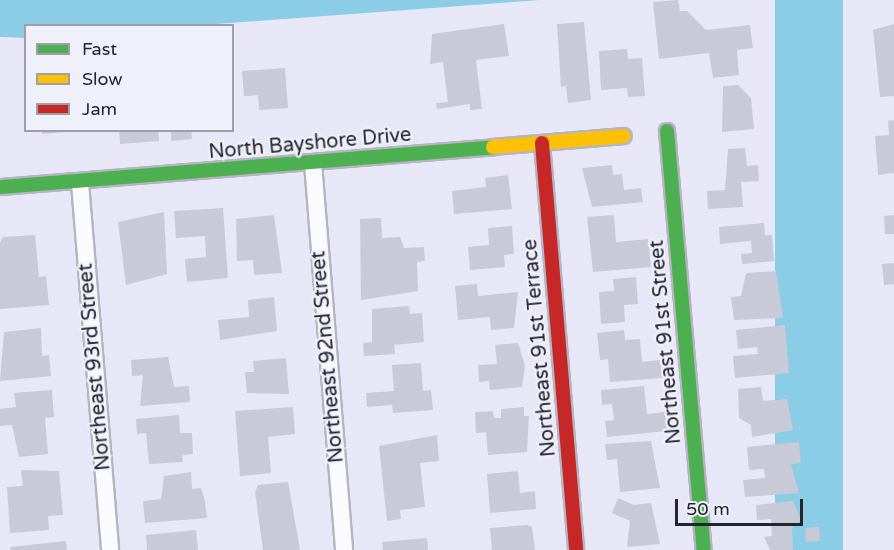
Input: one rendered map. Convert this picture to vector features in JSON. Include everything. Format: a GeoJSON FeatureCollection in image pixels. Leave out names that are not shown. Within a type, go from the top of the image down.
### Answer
{"type":"FeatureCollection","features":[{"type":"Feature","properties":{"kind":"street","name":"Northeast 91st Street"},"geometry":{"type":"LineString","coordinates":[[667,131],[704,550]]}},
{"type":"Feature","properties":{"kind":"street","name":"North Bayshore Drive"},"geometry":{"type":"LineString","coordinates":[[0,187],[81,183],[624,136]]}},
{"type":"Feature","properties":{"kind":"street","name":"Northeast 91st Terrace"},"geometry":{"type":"LineString","coordinates":[[543,142],[576,550]]}},
{"type":"Feature","properties":{"kind":"street","name":"Northeast 92nd Street"},"geometry":{"type":"LineString","coordinates":[[313,163],[344,550]]}},
{"type":"Feature","properties":{"kind":"street","name":"Northeast 93rd Street"},"geometry":{"type":"LineString","coordinates":[[81,183],[110,550]]}},
{"type":"Feature","properties":{"kind":"water"},"geometry":{"type":"Polygon","coordinates":[[[0,0],[540,0],[216,24],[24,24],[24,38],[0,37],[0,0]]]}},
{"type":"Feature","properties":{"kind":"water"},"geometry":{"type":"Polygon","coordinates":[[[775,0],[843,0],[843,550],[775,550],[775,0]]]}},
{"type":"Feature","properties":{"kind":"building"},"geometry":{"type":"Polygon","coordinates":[[[678,0],[680,11],[687,11],[706,30],[750,25],[753,48],[737,50],[739,75],[713,78],[709,53],[659,59],[653,2],[678,0]]]}},
{"type":"Feature","properties":{"kind":"building"},"geometry":{"type":"Polygon","coordinates":[[[584,22],[591,100],[568,103],[566,86],[561,87],[557,24],[584,22]]]}},
{"type":"Feature","properties":{"kind":"building"},"geometry":{"type":"Polygon","coordinates":[[[504,24],[509,56],[476,60],[482,109],[470,110],[470,104],[437,109],[436,103],[448,102],[443,62],[430,64],[432,34],[504,24]]]}},
{"type":"Feature","properties":{"kind":"building"},"geometry":{"type":"Polygon","coordinates":[[[894,24],[894,96],[880,97],[873,30],[894,24]]]}},
{"type":"Feature","properties":{"kind":"building"},"geometry":{"type":"Polygon","coordinates":[[[627,49],[628,59],[642,58],[645,96],[628,97],[627,88],[601,90],[599,51],[627,49]]]}},
{"type":"Feature","properties":{"kind":"building"},"geometry":{"type":"Polygon","coordinates":[[[285,68],[288,108],[259,110],[258,95],[244,96],[242,71],[285,68]]]}},
{"type":"Feature","properties":{"kind":"building"},"geometry":{"type":"Polygon","coordinates":[[[738,85],[751,98],[754,129],[722,132],[723,86],[738,85]]]}},
{"type":"Feature","properties":{"kind":"building"},"geometry":{"type":"Polygon","coordinates":[[[894,120],[894,173],[878,175],[875,136],[889,135],[888,121],[894,120]]]}},
{"type":"Feature","properties":{"kind":"building"},"geometry":{"type":"Polygon","coordinates":[[[42,132],[66,132],[42,134],[42,132]]]}},
{"type":"Feature","properties":{"kind":"building"},"geometry":{"type":"Polygon","coordinates":[[[119,132],[158,132],[159,141],[120,144],[119,132]]]}},
{"type":"Feature","properties":{"kind":"building"},"geometry":{"type":"Polygon","coordinates":[[[171,132],[191,132],[192,139],[171,141],[171,132]]]}},
{"type":"Feature","properties":{"kind":"building"},"geometry":{"type":"Polygon","coordinates":[[[745,148],[747,166],[758,165],[759,181],[741,182],[743,207],[708,209],[707,191],[725,190],[728,149],[745,148]]]}},
{"type":"Feature","properties":{"kind":"building"},"geometry":{"type":"Polygon","coordinates":[[[612,165],[613,175],[622,174],[624,190],[641,188],[643,202],[592,207],[582,168],[612,165]]]}},
{"type":"Feature","properties":{"kind":"building"},"geometry":{"type":"Polygon","coordinates":[[[508,175],[512,209],[454,214],[452,191],[486,187],[485,178],[508,175]]]}},
{"type":"Feature","properties":{"kind":"building"},"geometry":{"type":"Polygon","coordinates":[[[223,208],[228,278],[187,282],[185,259],[206,257],[205,236],[176,238],[174,211],[223,208]]]}},
{"type":"Feature","properties":{"kind":"building"},"geometry":{"type":"Polygon","coordinates":[[[164,212],[167,274],[126,285],[118,222],[164,212]]]}},
{"type":"Feature","properties":{"kind":"building"},"geometry":{"type":"Polygon","coordinates":[[[274,215],[282,273],[254,275],[253,260],[237,261],[236,219],[274,215]]]}},
{"type":"Feature","properties":{"kind":"building"},"geometry":{"type":"Polygon","coordinates":[[[614,215],[616,242],[648,239],[651,267],[593,272],[587,217],[614,215]]]}},
{"type":"Feature","properties":{"kind":"building"},"geometry":{"type":"Polygon","coordinates":[[[894,215],[894,234],[885,234],[884,216],[894,215]]]}},
{"type":"Feature","properties":{"kind":"building"},"geometry":{"type":"Polygon","coordinates":[[[381,218],[382,238],[400,237],[404,248],[424,247],[425,261],[417,262],[418,291],[361,300],[360,219],[381,218]]]}},
{"type":"Feature","properties":{"kind":"building"},"geometry":{"type":"Polygon","coordinates":[[[764,223],[765,235],[772,235],[774,261],[742,264],[741,254],[752,253],[751,241],[720,244],[719,227],[764,223]]]}},
{"type":"Feature","properties":{"kind":"building"},"geometry":{"type":"Polygon","coordinates":[[[512,226],[514,254],[504,255],[505,267],[470,270],[468,247],[489,245],[488,228],[512,226]]]}},
{"type":"Feature","properties":{"kind":"building"},"geometry":{"type":"Polygon","coordinates":[[[35,235],[39,277],[46,276],[49,305],[0,309],[0,243],[3,237],[35,235]]]}},
{"type":"Feature","properties":{"kind":"building"},"geometry":{"type":"Polygon","coordinates":[[[894,263],[894,284],[884,285],[882,264],[894,263]]]}},
{"type":"Feature","properties":{"kind":"building"},"geometry":{"type":"Polygon","coordinates":[[[776,271],[783,318],[734,320],[731,297],[741,296],[746,273],[776,271]]]}},
{"type":"Feature","properties":{"kind":"building"},"geometry":{"type":"Polygon","coordinates":[[[636,277],[638,304],[624,305],[625,322],[601,324],[599,292],[614,291],[613,279],[636,277]]]}},
{"type":"Feature","properties":{"kind":"building"},"geometry":{"type":"Polygon","coordinates":[[[477,284],[478,296],[518,292],[514,328],[491,330],[490,317],[458,320],[455,286],[477,284]]]}},
{"type":"Feature","properties":{"kind":"building"},"geometry":{"type":"Polygon","coordinates":[[[274,297],[277,331],[220,340],[218,320],[249,317],[248,300],[274,297]]]}},
{"type":"Feature","properties":{"kind":"building"},"geometry":{"type":"Polygon","coordinates":[[[409,306],[410,314],[422,313],[424,342],[394,345],[395,354],[364,356],[363,343],[372,342],[372,309],[409,306]]]}},
{"type":"Feature","properties":{"kind":"building"},"geometry":{"type":"Polygon","coordinates":[[[785,325],[789,373],[735,378],[733,356],[758,354],[757,347],[738,349],[736,330],[785,325]]]}},
{"type":"Feature","properties":{"kind":"building"},"geometry":{"type":"Polygon","coordinates":[[[41,328],[42,356],[49,355],[51,376],[0,381],[4,332],[41,328]]]}},
{"type":"Feature","properties":{"kind":"building"},"geometry":{"type":"Polygon","coordinates":[[[624,330],[625,340],[640,339],[642,362],[660,360],[662,378],[610,382],[608,359],[600,360],[597,333],[624,330]]]}},
{"type":"Feature","properties":{"kind":"building"},"geometry":{"type":"Polygon","coordinates":[[[518,343],[525,366],[522,387],[490,390],[489,381],[479,382],[478,365],[497,364],[495,345],[518,343]]]}},
{"type":"Feature","properties":{"kind":"building"},"geometry":{"type":"Polygon","coordinates":[[[168,357],[174,387],[189,386],[190,402],[140,406],[143,375],[132,376],[131,360],[168,357]]]}},
{"type":"Feature","properties":{"kind":"building"},"geometry":{"type":"Polygon","coordinates":[[[286,358],[289,394],[247,393],[245,372],[254,372],[253,361],[286,358]]]}},
{"type":"Feature","properties":{"kind":"building"},"geometry":{"type":"Polygon","coordinates":[[[421,363],[423,391],[431,390],[433,410],[393,413],[392,405],[367,407],[366,393],[394,391],[392,365],[421,363]]]}},
{"type":"Feature","properties":{"kind":"building"},"geometry":{"type":"Polygon","coordinates":[[[644,386],[647,414],[665,412],[667,431],[607,437],[605,421],[614,420],[612,404],[602,405],[601,390],[644,386]]]}},
{"type":"Feature","properties":{"kind":"building"},"geometry":{"type":"Polygon","coordinates":[[[761,387],[763,401],[787,399],[793,430],[752,437],[751,425],[739,418],[738,389],[761,387]]]}},
{"type":"Feature","properties":{"kind":"building"},"geometry":{"type":"Polygon","coordinates":[[[52,390],[54,417],[45,418],[48,454],[19,457],[12,425],[0,426],[0,409],[16,407],[14,393],[52,390]]]}},
{"type":"Feature","properties":{"kind":"building"},"geometry":{"type":"Polygon","coordinates":[[[293,407],[295,434],[268,437],[271,473],[240,476],[235,411],[293,407]]]}},
{"type":"Feature","properties":{"kind":"building"},"geometry":{"type":"Polygon","coordinates":[[[524,407],[524,416],[529,416],[527,452],[488,455],[486,432],[476,433],[475,412],[493,411],[494,418],[501,418],[501,409],[524,407]]]}},
{"type":"Feature","properties":{"kind":"building"},"geometry":{"type":"Polygon","coordinates":[[[179,415],[180,433],[192,433],[193,454],[182,455],[183,462],[149,464],[146,433],[137,434],[136,419],[179,415]]]}},
{"type":"Feature","properties":{"kind":"building"},"geometry":{"type":"Polygon","coordinates":[[[437,435],[439,461],[420,463],[425,507],[400,510],[401,519],[387,521],[379,446],[437,435]]]}},
{"type":"Feature","properties":{"kind":"building"},"geometry":{"type":"Polygon","coordinates":[[[651,441],[660,488],[620,492],[617,459],[607,460],[605,444],[651,441]]]}},
{"type":"Feature","properties":{"kind":"building"},"geometry":{"type":"Polygon","coordinates":[[[799,442],[801,463],[791,464],[799,493],[745,497],[743,480],[765,478],[764,469],[749,470],[747,447],[799,442]]]}},
{"type":"Feature","properties":{"kind":"building"},"geometry":{"type":"Polygon","coordinates":[[[21,470],[59,471],[63,515],[48,516],[49,530],[10,533],[7,487],[23,486],[21,470]]]}},
{"type":"Feature","properties":{"kind":"building"},"geometry":{"type":"Polygon","coordinates":[[[518,471],[520,493],[535,491],[536,509],[490,513],[487,474],[518,471]]]}},
{"type":"Feature","properties":{"kind":"building"},"geometry":{"type":"Polygon","coordinates":[[[191,472],[192,489],[201,488],[207,518],[145,523],[143,501],[161,499],[164,476],[191,472]]]}},
{"type":"Feature","properties":{"kind":"building"},"geometry":{"type":"Polygon","coordinates":[[[288,482],[300,550],[263,550],[255,492],[258,485],[288,482]]]}},
{"type":"Feature","properties":{"kind":"building"},"geometry":{"type":"Polygon","coordinates":[[[618,498],[634,505],[651,503],[660,544],[627,547],[630,521],[612,513],[618,498]]]}},
{"type":"Feature","properties":{"kind":"building"},"geometry":{"type":"Polygon","coordinates":[[[793,501],[801,520],[792,528],[793,550],[770,550],[764,537],[772,536],[771,519],[757,520],[756,505],[793,501]]]}},
{"type":"Feature","properties":{"kind":"building"},"geometry":{"type":"Polygon","coordinates":[[[527,525],[532,527],[535,550],[492,550],[490,528],[527,525]]]}},
{"type":"Feature","properties":{"kind":"building"},"geometry":{"type":"Polygon","coordinates":[[[819,527],[820,541],[806,542],[805,528],[819,527]]]}},
{"type":"Feature","properties":{"kind":"building"},"geometry":{"type":"Polygon","coordinates":[[[196,530],[198,550],[147,550],[146,535],[196,530]]]}},
{"type":"Feature","properties":{"kind":"building"},"geometry":{"type":"Polygon","coordinates":[[[427,538],[428,550],[383,550],[382,542],[427,538]]]}},
{"type":"Feature","properties":{"kind":"building"},"geometry":{"type":"Polygon","coordinates":[[[66,541],[67,550],[11,550],[10,547],[66,541]]]}},
{"type":"Feature","properties":{"kind":"traffic: fast"},"geometry":{"type":"LineString","coordinates":[[667,131],[704,550]]}},
{"type":"Feature","properties":{"kind":"traffic: fast"},"geometry":{"type":"LineString","coordinates":[[0,187],[493,147]]}},
{"type":"Feature","properties":{"kind":"traffic: slow"},"geometry":{"type":"LineString","coordinates":[[493,147],[624,136]]}},
{"type":"Feature","properties":{"kind":"traffic: jam"},"geometry":{"type":"LineString","coordinates":[[542,143],[576,550]]}}]}
